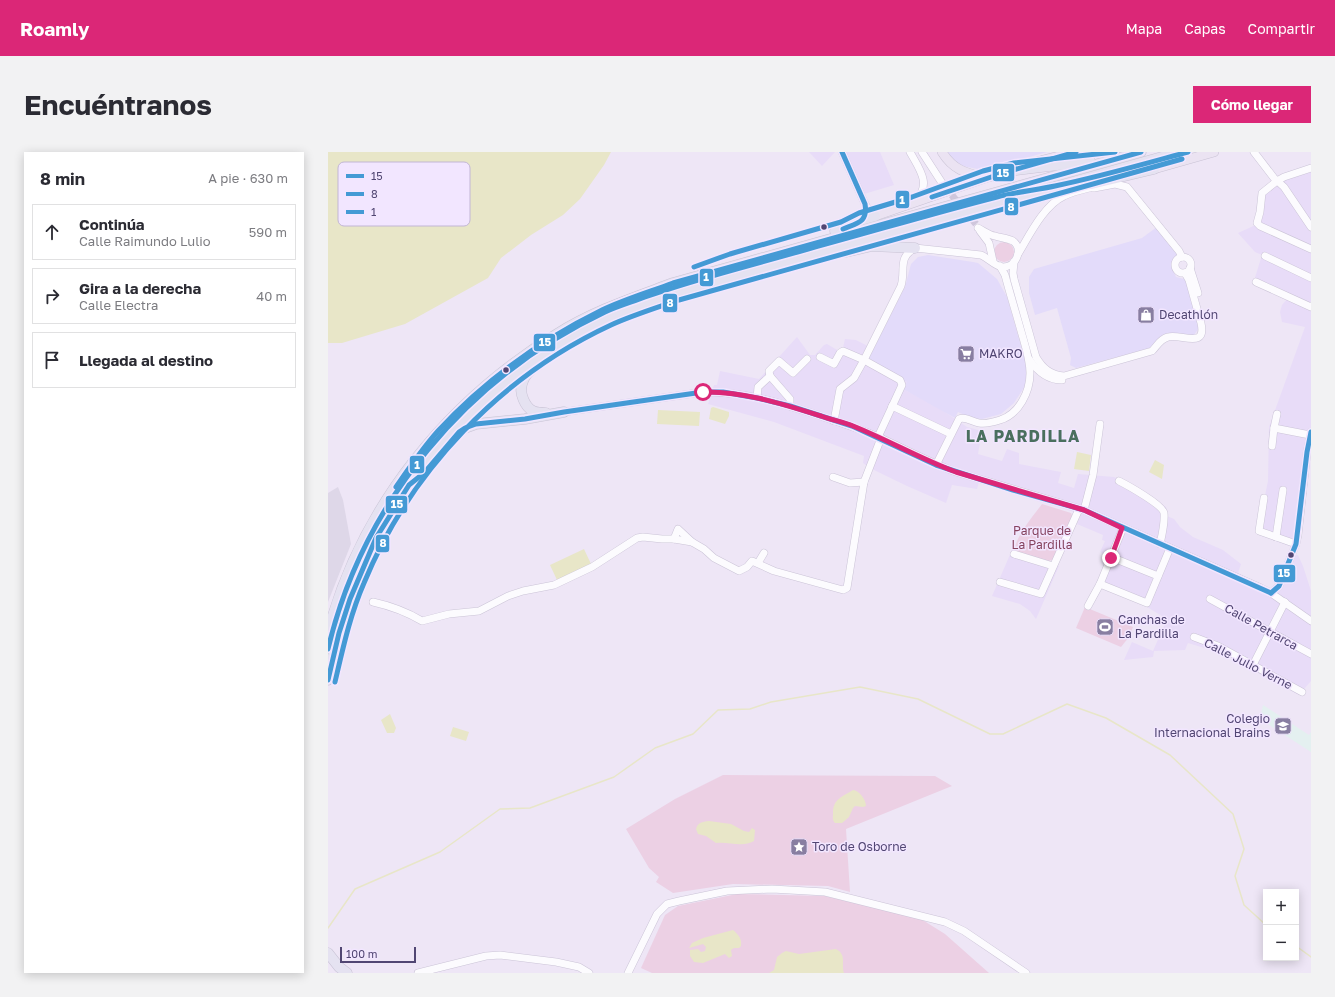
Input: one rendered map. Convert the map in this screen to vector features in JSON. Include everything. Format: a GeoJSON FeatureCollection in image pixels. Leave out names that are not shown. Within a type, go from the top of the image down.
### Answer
{"type":"FeatureCollection","features":[{"type":"Feature","properties":{"kind":"highway"},"geometry":{"type":"LineString","coordinates":[[673,283],[1141,152]]}},
{"type":"Feature","properties":{"kind":"highway"},"geometry":{"type":"LineString","coordinates":[[328,680],[339,633],[360,573],[376,538],[409,485],[444,441],[471,412],[526,366],[563,343],[608,318],[677,293],[1180,152]]}},
{"type":"Feature","properties":{"kind":"highway"},"geometry":{"type":"LineString","coordinates":[[1016,170],[1116,159]]}},
{"type":"Feature","properties":{"kind":"highway"},"geometry":{"type":"LineString","coordinates":[[1001,202],[1057,193],[1154,169]]}},
{"type":"Feature","properties":{"kind":"highway"},"geometry":{"type":"LineString","coordinates":[[328,633],[349,573],[369,531],[401,478],[441,428],[470,399],[520,357],[557,334],[604,309],[636,296],[732,261],[838,230],[861,220],[875,216]]}},
{"type":"Feature","properties":{"kind":"highway"},"geometry":{"type":"LineString","coordinates":[[677,293],[737,281],[872,246],[915,248]]}},
{"type":"Feature","properties":{"kind":"highway"},"geometry":{"type":"LineString","coordinates":[[563,343],[553,355],[526,375],[521,385],[522,395],[526,404],[533,411],[541,413],[564,412]]}},
{"type":"Feature","properties":{"kind":"highway"},"geometry":{"type":"LineString","coordinates":[[409,485],[424,473],[459,432],[465,428],[476,424],[525,419],[564,412]]}},
{"type":"Feature","properties":{"kind":"highway"},"geometry":{"type":"LineString","coordinates":[[328,606],[332,601],[339,582],[349,573]]}},
{"type":"Feature","properties":{"kind":"highway"},"geometry":{"type":"LineString","coordinates":[[328,953],[339,967],[347,973]]}},
{"type":"Feature","properties":{"kind":"main road"},"geometry":{"type":"LineString","coordinates":[[942,152],[957,168],[968,174],[985,178]]}},
{"type":"Feature","properties":{"kind":"main road"},"geometry":{"type":"LineString","coordinates":[[875,216],[914,204],[985,178],[1016,170],[1025,165],[1076,152]]}},
{"type":"Feature","properties":{"kind":"main road"},"geometry":{"type":"LineString","coordinates":[[1154,169],[1214,152]]}},
{"type":"Feature","properties":{"kind":"street"},"geometry":{"type":"LineString","coordinates":[[842,152],[865,204],[870,212],[875,216]]}},
{"type":"Feature","properties":{"kind":"street"},"geometry":{"type":"LineString","coordinates":[[910,152],[924,179],[922,193],[914,204]]}},
{"type":"Feature","properties":{"kind":"street"},"geometry":{"type":"LineString","coordinates":[[923,152],[944,186]]}},
{"type":"Feature","properties":{"kind":"street"},"geometry":{"type":"LineString","coordinates":[[1254,152],[1292,199],[1311,227]]}},
{"type":"Feature","properties":{"kind":"street"},"geometry":{"type":"LineString","coordinates":[[1084,190],[1116,184],[1127,187],[1182,257],[1189,260],[1187,270],[1202,329],[1199,336],[1194,339],[1190,340],[1179,336],[1168,336],[1161,340],[1152,351],[1064,376],[1056,375],[1049,372],[1042,366],[1036,357],[1014,279],[1014,262],[1045,211],[1064,195],[1154,169]]}},
{"type":"Feature","properties":{"kind":"street"},"geometry":{"type":"LineString","coordinates":[[1308,169],[1277,181],[1262,193],[1257,223],[1260,226],[1311,249]]}},
{"type":"Feature","properties":{"kind":"street"},"geometry":{"type":"LineString","coordinates":[[861,220],[866,215],[865,204]]}},
{"type":"Feature","properties":{"kind":"street"},"geometry":{"type":"LineString","coordinates":[[993,261],[989,243],[977,226],[994,236],[1012,241],[1017,247],[1018,254]]}},
{"type":"Feature","properties":{"kind":"street"},"geometry":{"type":"LineString","coordinates":[[834,421],[840,389],[854,378],[864,360],[901,286],[903,279],[903,260],[909,252],[915,248],[981,255],[1000,266],[1005,275],[1029,359],[1030,374],[1028,386],[1020,405],[1013,413],[1002,420],[991,423],[979,423],[962,418],[959,419],[936,465]]}},
{"type":"Feature","properties":{"kind":"street"},"geometry":{"type":"LineString","coordinates":[[1265,256],[1311,278]]}},
{"type":"Feature","properties":{"kind":"street"},"geometry":{"type":"LineString","coordinates":[[1182,257],[1178,259],[1175,265],[1179,272],[1187,270]]}},
{"type":"Feature","properties":{"kind":"street"},"geometry":{"type":"LineString","coordinates":[[1000,266],[1008,266],[1014,262]]}},
{"type":"Feature","properties":{"kind":"street"},"geometry":{"type":"LineString","coordinates":[[1029,359],[1034,367],[1046,376],[1056,380],[1065,380],[1152,356],[1156,353],[1162,342],[1169,338],[1178,338],[1186,342],[1193,343],[1200,342],[1206,331],[1206,324],[1187,270]]}},
{"type":"Feature","properties":{"kind":"street"},"geometry":{"type":"LineString","coordinates":[[1256,282],[1311,307]]}},
{"type":"Feature","properties":{"kind":"street"},"geometry":{"type":"LineString","coordinates":[[373,602],[384,604],[422,621],[449,614],[479,611],[508,596],[523,591],[554,585],[592,568],[637,538],[674,539],[678,529],[692,542],[704,549],[714,558],[739,571],[747,567],[752,561],[774,571],[808,581],[843,590],[847,588],[864,482],[879,438],[902,383],[900,380],[864,360],[843,351],[840,352],[834,364],[820,357]]}},
{"type":"Feature","properties":{"kind":"street"},"geometry":{"type":"LineString","coordinates":[[790,406],[790,399],[770,376],[769,371],[779,361],[794,373],[807,359]]}},
{"type":"Feature","properties":{"kind":"street"},"geometry":{"type":"LineString","coordinates":[[757,398],[758,387],[770,376]]}},
{"type":"Feature","properties":{"kind":"street"},"geometry":{"type":"LineString","coordinates":[[564,412],[703,392],[723,392],[790,406],[852,426],[936,465],[1081,510],[1271,593],[1311,621]]}},
{"type":"Feature","properties":{"kind":"street"},"geometry":{"type":"LineString","coordinates":[[892,406],[951,434]]}},
{"type":"Feature","properties":{"kind":"street"},"geometry":{"type":"LineString","coordinates":[[1272,446],[1277,414]]}},
{"type":"Feature","properties":{"kind":"street"},"geometry":{"type":"LineString","coordinates":[[1000,582],[1041,594],[1053,566],[1081,510],[1093,475],[1100,424]]}},
{"type":"Feature","properties":{"kind":"street"},"geometry":{"type":"LineString","coordinates":[[1271,593],[1279,586],[1296,544],[1311,433],[1274,428]]}},
{"type":"Feature","properties":{"kind":"street"},"geometry":{"type":"LineString","coordinates":[[833,477],[850,483],[864,482]]}},
{"type":"Feature","properties":{"kind":"street"},"geometry":{"type":"LineString","coordinates":[[1119,481],[1135,489],[1162,508],[1164,513],[1160,544]]}},
{"type":"Feature","properties":{"kind":"street"},"geometry":{"type":"LineString","coordinates":[[1276,537],[1283,490]]}},
{"type":"Feature","properties":{"kind":"street"},"geometry":{"type":"LineString","coordinates":[[1264,498],[1259,531],[1296,544]]}},
{"type":"Feature","properties":{"kind":"street"},"geometry":{"type":"LineString","coordinates":[[1088,606],[1100,584],[1122,528]]}},
{"type":"Feature","properties":{"kind":"street"},"geometry":{"type":"LineString","coordinates":[[1100,584],[1147,603],[1170,548]]}},
{"type":"Feature","properties":{"kind":"street"},"geometry":{"type":"LineString","coordinates":[[758,563],[764,553]]}},
{"type":"Feature","properties":{"kind":"street"},"geometry":{"type":"LineString","coordinates":[[1014,554],[1053,566]]}},
{"type":"Feature","properties":{"kind":"street"},"geometry":{"type":"LineString","coordinates":[[1111,558],[1158,576]]}},
{"type":"Feature","properties":{"kind":"street","name":"Calle Petrarca"},"geometry":{"type":"LineString","coordinates":[[1210,599],[1311,654]]}},
{"type":"Feature","properties":{"kind":"street"},"geometry":{"type":"LineString","coordinates":[[1252,665],[1285,602]]}},
{"type":"Feature","properties":{"kind":"street","name":"Calle Julio Verne"},"geometry":{"type":"LineString","coordinates":[[1194,637],[1218,646],[1302,692]]}},
{"type":"Feature","properties":{"kind":"street"},"geometry":{"type":"LineString","coordinates":[[628,973],[657,914],[667,904],[727,892],[772,889],[826,892],[945,922],[964,931],[1026,973]]}},
{"type":"Feature","properties":{"kind":"street"},"geometry":{"type":"LineString","coordinates":[[418,973],[486,956],[500,955],[556,962],[579,967],[589,973]]}},
{"type":"Feature","properties":{"kind":"shaded area"},"geometry":{"type":"Polygon","coordinates":[[[328,152],[611,152],[604,165],[580,199],[563,215],[531,235],[501,258],[488,278],[405,324],[342,343],[328,343],[328,152]]]}},
{"type":"Feature","properties":{"kind":"shaded area"},"geometry":{"type":"Polygon","coordinates":[[[809,152],[835,152],[822,166],[809,152]]]}},
{"type":"Feature","properties":{"kind":"shaded area"},"geometry":{"type":"Polygon","coordinates":[[[845,152],[880,152],[894,185],[864,194],[845,152]]]}},
{"type":"Feature","properties":{"kind":"shaded area"},"geometry":{"type":"Polygon","coordinates":[[[945,152],[1047,152],[983,170],[962,166],[945,152]]]}},
{"type":"Feature","properties":{"kind":"shaded area"},"geometry":{"type":"Polygon","coordinates":[[[1311,166],[1311,451],[1298,549],[1257,534],[1268,481],[1269,427],[1305,327],[1282,322],[1280,312],[1282,305],[1288,298],[1253,284],[1262,255],[1255,252],[1238,233],[1260,223],[1262,190],[1311,166]]]}},
{"type":"Feature","properties":{"kind":"shaded area"},"geometry":{"type":"Polygon","coordinates":[[[1157,227],[1179,254],[1172,260],[1172,268],[1176,277],[1184,279],[1186,282],[1199,328],[1194,335],[1188,337],[1177,335],[1159,338],[1154,347],[1076,368],[1070,365],[1071,358],[1057,308],[1035,315],[1029,293],[1029,277],[1034,269],[1142,238],[1157,227]]]}},
{"type":"Feature","properties":{"kind":"shaded area"},"geometry":{"type":"Polygon","coordinates":[[[928,255],[978,263],[997,279],[1007,297],[1027,367],[1025,386],[1014,403],[1001,414],[982,419],[971,418],[958,412],[955,418],[903,389],[907,382],[869,358],[905,287],[911,264],[918,257],[928,255]]]}},
{"type":"Feature","properties":{"kind":"shaded area"},"geometry":{"type":"Polygon","coordinates":[[[797,337],[810,355],[815,355],[824,345],[827,344],[839,351],[843,348],[845,339],[856,340],[874,349],[869,358],[907,382],[903,389],[939,408],[967,427],[982,431],[978,454],[1002,461],[1007,449],[1019,453],[1019,464],[1061,472],[1058,483],[1074,488],[1078,474],[1114,477],[1136,487],[1156,502],[1166,507],[1167,516],[1174,519],[1180,527],[1193,537],[1223,550],[1241,564],[1238,573],[1276,593],[1282,586],[1296,555],[1298,555],[1311,591],[1311,681],[1299,695],[1221,653],[1188,643],[1185,650],[1154,651],[1153,657],[1124,660],[1132,642],[1153,651],[1167,619],[1142,604],[1096,584],[1109,557],[1100,552],[1105,541],[1102,540],[1103,535],[1077,524],[1081,514],[979,482],[977,489],[952,485],[946,503],[872,469],[863,463],[864,456],[774,422],[708,404],[714,385],[717,385],[720,371],[759,379],[797,337]]]}},
{"type":"Feature","properties":{"kind":"shaded area"},"geometry":{"type":"Polygon","coordinates":[[[713,407],[729,412],[729,416],[725,424],[709,419],[711,408],[713,407]]]}},
{"type":"Feature","properties":{"kind":"shaded area"},"geometry":{"type":"Polygon","coordinates":[[[658,410],[700,412],[699,426],[657,424],[658,410]]]}},
{"type":"Feature","properties":{"kind":"shaded area"},"geometry":{"type":"Polygon","coordinates":[[[1077,452],[1091,455],[1089,471],[1074,469],[1077,452]]]}},
{"type":"Feature","properties":{"kind":"shaded area"},"geometry":{"type":"Polygon","coordinates":[[[1155,460],[1164,465],[1162,479],[1149,472],[1155,460]]]}},
{"type":"Feature","properties":{"kind":"shaded area"},"geometry":{"type":"Polygon","coordinates":[[[338,487],[343,500],[351,544],[328,602],[328,493],[338,487]]]}},
{"type":"Feature","properties":{"kind":"shaded area"},"geometry":{"type":"Polygon","coordinates":[[[584,549],[591,564],[557,580],[550,565],[584,549]]]}},
{"type":"Feature","properties":{"kind":"shaded area"},"geometry":{"type":"Polygon","coordinates":[[[1012,550],[1049,561],[1059,566],[1036,619],[1030,611],[1020,604],[992,596],[1012,550]]]}},
{"type":"Feature","properties":{"kind":"shaded area","name":"Colegio Internacional Brains"},"geometry":{"type":"Polygon","coordinates":[[[1263,705],[1309,735],[1311,732],[1311,752],[1260,719],[1263,705]]]}},
{"type":"Feature","properties":{"kind":"shaded area"},"geometry":{"type":"Polygon","coordinates":[[[390,714],[396,728],[394,733],[387,733],[381,720],[390,714]]]}},
{"type":"Feature","properties":{"kind":"shaded area"},"geometry":{"type":"Polygon","coordinates":[[[453,727],[469,732],[466,741],[450,736],[453,727]]]}},
{"type":"Feature","properties":{"kind":"shaded area"},"geometry":{"type":"Polygon","coordinates":[[[853,790],[862,796],[866,806],[855,806],[849,817],[842,823],[835,823],[833,820],[833,808],[836,801],[853,790]]]}},
{"type":"Feature","properties":{"kind":"shaded area"},"geometry":{"type":"Polygon","coordinates":[[[709,821],[731,824],[749,832],[752,828],[755,830],[754,841],[745,844],[716,843],[706,836],[698,834],[696,829],[702,822],[709,821]]]}},
{"type":"Feature","properties":{"kind":"shaded area"},"geometry":{"type":"Polygon","coordinates":[[[733,930],[740,937],[741,946],[731,950],[732,956],[729,958],[725,954],[703,963],[694,962],[690,956],[690,950],[698,949],[701,952],[705,951],[706,947],[703,944],[689,948],[692,943],[703,938],[733,930]]]}},
{"type":"Feature","properties":{"kind":"shaded area"},"geometry":{"type":"Polygon","coordinates":[[[836,949],[843,957],[844,973],[769,973],[774,970],[777,957],[786,951],[799,954],[836,949]]]}},
{"type":"Feature","properties":{"kind":"green space"},"geometry":{"type":"Polygon","coordinates":[[[1004,242],[1011,245],[1014,252],[1011,259],[1004,262],[997,259],[994,252],[997,245],[1004,242]]]}},
{"type":"Feature","properties":{"kind":"green space","name":"Parque de La Pardilla"},"geometry":{"type":"Polygon","coordinates":[[[1042,504],[1071,513],[1073,517],[1054,559],[1049,561],[1014,551],[1015,545],[1021,533],[1042,504]]]}},
{"type":"Feature","properties":{"kind":"green space","name":"Canchas de La Pardilla"},"geometry":{"type":"Polygon","coordinates":[[[1085,607],[1133,627],[1129,637],[1121,647],[1076,628],[1085,607]]]}},
{"type":"Feature","properties":{"kind":"green space"},"geometry":{"type":"Polygon","coordinates":[[[723,775],[935,776],[952,786],[846,829],[850,892],[828,886],[733,884],[673,893],[656,882],[659,877],[649,868],[626,829],[675,799],[723,775]]]}},
{"type":"Feature","properties":{"kind":"green space"},"geometry":{"type":"Polygon","coordinates":[[[737,894],[825,896],[921,919],[945,934],[989,973],[652,973],[641,968],[665,915],[678,906],[737,894]]]}},
{"type":"Feature","properties":{"kind":"waterway"},"geometry":{"type":"LineString","coordinates":[[328,928],[355,889],[440,852],[500,809],[530,808],[614,777],[655,748],[693,734],[718,710],[750,709],[771,702],[860,687],[918,699],[990,734],[1003,734],[1067,704],[1106,718],[1170,755],[1233,814],[1244,849],[1235,876],[1244,905],[1263,922]]}},
{"type":"Feature","properties":{"kind":"waterway"},"geometry":{"type":"LineString","coordinates":[[1299,948],[1311,957]]}},
{"type":"Feature","properties":{"kind":"tunnel"},"geometry":{"type":"LineString","coordinates":[[945,187],[976,224]]}},
{"type":"Feature","properties":{"kind":"transit line","name":"15"},"geometry":{"type":"LineString","coordinates":[[842,152],[865,204],[866,210],[861,221],[843,229]]}},
{"type":"Feature","properties":{"kind":"transit line","name":"15"},"geometry":{"type":"LineString","coordinates":[[932,197],[1003,173],[1076,152]]}},
{"type":"Feature","properties":{"kind":"transit line","name":"1"},"geometry":{"type":"LineString","coordinates":[[694,267],[730,254],[841,222],[859,213],[912,197],[983,171],[1014,163],[1115,152]]}},
{"type":"Feature","properties":{"kind":"transit line","name":"15"},"geometry":{"type":"LineString","coordinates":[[396,487],[438,431],[474,395],[535,348],[602,310],[673,283],[1141,152]]}},
{"type":"Feature","properties":{"kind":"transit line","name":"1"},"geometry":{"type":"LineString","coordinates":[[328,649],[344,595],[367,543],[395,494],[428,449],[466,408],[509,371],[555,339],[605,312],[665,290],[705,278],[973,203],[1004,195],[1088,179],[1188,152]]}},
{"type":"Feature","properties":{"kind":"transit line","name":"8"},"geometry":{"type":"LineString","coordinates":[[335,682],[347,632],[359,595],[383,542],[407,503],[433,466],[464,431],[497,400],[532,371],[571,346],[619,321],[679,300],[1182,159]]}},
{"type":"Feature","properties":{"kind":"transit line","name":"15"},"geometry":{"type":"LineString","coordinates":[[328,680],[339,633],[350,599],[376,538],[409,485],[424,473],[459,432],[476,424],[525,419],[703,392],[723,392],[757,398],[790,406],[852,426],[936,465],[1013,490],[1084,510],[1271,593]]}},
{"type":"Feature","properties":{"kind":"transit line","name":"15"},"geometry":{"type":"LineString","coordinates":[[1271,593],[1279,586],[1296,544],[1307,452],[1311,432]]}},
{"type":"Feature","properties":{"kind":"place","name":"Decathlón"},"geometry":{"type":"Point","coordinates":[1146,315]}},
{"type":"Feature","properties":{"kind":"place","name":"MAKRO"},"geometry":{"type":"Point","coordinates":[966,354]}},
{"type":"Feature","properties":{"kind":"place","name":"Canchas de La Pardilla"},"geometry":{"type":"Point","coordinates":[1105,627]}},
{"type":"Feature","properties":{"kind":"place","name":"Colegio Internacional Brains"},"geometry":{"type":"Point","coordinates":[1283,726]}},
{"type":"Feature","properties":{"kind":"place","name":"Toro de Osborne"},"geometry":{"type":"Point","coordinates":[799,847]}},
{"type":"Feature","properties":{"kind":"district","name":"LA PARDILLA"},"geometry":{"type":"Point","coordinates":[1023,436]}},
{"type":"Feature","properties":{"kind":"route"},"geometry":{"type":"LineString","coordinates":[[703,392],[723,392],[790,406],[852,426],[936,465],[1013,490],[1084,510],[1122,528],[1111,558]]}}]}
